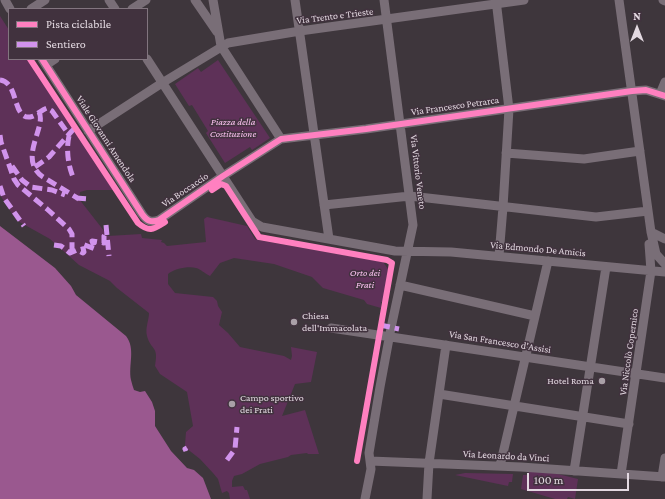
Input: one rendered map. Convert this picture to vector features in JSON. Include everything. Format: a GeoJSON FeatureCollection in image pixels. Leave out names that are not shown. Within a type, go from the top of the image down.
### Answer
{"type":"FeatureCollection","features":[{"type":"Feature","properties":{"kind":"street"},"geometry":{"type":"LineString","coordinates":[[33,8],[45,0]]}},
{"type":"Feature","properties":{"kind":"street"},"geometry":{"type":"LineString","coordinates":[[134,8],[146,0]]}},
{"type":"Feature","properties":{"kind":"street"},"geometry":{"type":"LineString","coordinates":[[195,0],[218,35]]}},
{"type":"Feature","properties":{"kind":"street"},"geometry":{"type":"LineString","coordinates":[[148,60],[223,176],[280,139],[221,46],[213,0]]}},
{"type":"Feature","properties":{"kind":"street"},"geometry":{"type":"LineString","coordinates":[[295,0],[329,238]]}},
{"type":"Feature","properties":{"kind":"street","name":"Via Vittorio Veneto"},"geometry":{"type":"LineString","coordinates":[[365,499],[371,469],[369,453],[390,336],[413,225],[384,0]]}},
{"type":"Feature","properties":{"kind":"street","name":"Via Trento e Trieste"},"geometry":{"type":"LineString","coordinates":[[221,46],[228,43],[300,31],[386,20],[497,2],[524,0]]}},
{"type":"Feature","properties":{"kind":"street"},"geometry":{"type":"LineString","coordinates":[[619,0],[651,232],[656,254],[665,264]]}},
{"type":"Feature","properties":{"kind":"street"},"geometry":{"type":"LineString","coordinates":[[497,2],[509,109],[499,256]]}},
{"type":"Feature","properties":{"kind":"street"},"geometry":{"type":"LineString","coordinates":[[88,131],[221,46]]}},
{"type":"Feature","properties":{"kind":"street","name":"Viale Giovanni Amendola"},"geometry":{"type":"LineString","coordinates":[[44,62],[144,217],[150,221],[159,220]]}},
{"type":"Feature","properties":{"kind":"street"},"geometry":{"type":"LineString","coordinates":[[662,95],[665,82]]}},
{"type":"Feature","properties":{"kind":"street","name":"Via Francesco Petrarca"},"geometry":{"type":"LineString","coordinates":[[280,139],[314,136],[632,91],[646,90],[662,95]]}},
{"type":"Feature","properties":{"kind":"street"},"geometry":{"type":"LineString","coordinates":[[506,153],[584,159],[640,150]]}},
{"type":"Feature","properties":{"kind":"street","name":"Via Boccaccio"},"geometry":{"type":"LineString","coordinates":[[159,220],[223,176]]}},
{"type":"Feature","properties":{"kind":"street","name":"Via Edmondo De Amicis"},"geometry":{"type":"LineString","coordinates":[[223,176],[252,221],[262,227],[395,251],[499,256],[665,272]]}},
{"type":"Feature","properties":{"kind":"street"},"geometry":{"type":"LineString","coordinates":[[324,205],[410,196],[503,208],[596,217],[648,211]]}},
{"type":"Feature","properties":{"kind":"street"},"geometry":{"type":"LineString","coordinates":[[651,232],[665,239]]}},
{"type":"Feature","properties":{"kind":"street","name":"Via Niccolò Copernico"},"geometry":{"type":"LineString","coordinates":[[621,474],[652,271],[649,243],[651,232]]}},
{"type":"Feature","properties":{"kind":"street"},"geometry":{"type":"LineString","coordinates":[[395,251],[405,262]]}},
{"type":"Feature","properties":{"kind":"street"},"geometry":{"type":"LineString","coordinates":[[500,466],[548,260]]}},
{"type":"Feature","properties":{"kind":"street"},"geometry":{"type":"LineString","coordinates":[[574,471],[606,267]]}},
{"type":"Feature","properties":{"kind":"street"},"geometry":{"type":"LineString","coordinates":[[400,285],[535,316]]}},
{"type":"Feature","properties":{"kind":"street","name":"Via San Francesco d'Assisi"},"geometry":{"type":"LineString","coordinates":[[331,328],[665,378]]}},
{"type":"Feature","properties":{"kind":"street"},"geometry":{"type":"LineString","coordinates":[[427,499],[429,463],[446,345]]}},
{"type":"Feature","properties":{"kind":"street"},"geometry":{"type":"LineString","coordinates":[[439,394],[629,424]]}},
{"type":"Feature","properties":{"kind":"street"},"geometry":{"type":"LineString","coordinates":[[664,477],[665,458]]}},
{"type":"Feature","properties":{"kind":"street","name":"Via Leonardo da Vinci"},"geometry":{"type":"LineString","coordinates":[[370,461],[500,466],[664,477]]}},
{"type":"Feature","properties":{"kind":"green space","name":"Orto dei Frati"},"geometry":{"type":"Polygon","coordinates":[[[0,16],[8,28],[8,60],[29,60],[114,190],[87,190],[80,192],[79,199],[108,236],[141,234],[142,238],[162,240],[161,242],[167,246],[206,242],[204,219],[207,217],[247,226],[255,239],[258,240],[383,262],[388,269],[381,308],[367,304],[364,300],[323,288],[312,277],[274,264],[234,258],[220,263],[210,276],[200,269],[193,267],[177,269],[168,274],[168,284],[175,293],[213,297],[217,301],[222,312],[219,325],[240,347],[284,356],[291,360],[291,347],[317,352],[311,382],[295,384],[282,416],[305,410],[319,454],[307,453],[291,455],[260,464],[242,474],[234,476],[232,487],[243,486],[245,490],[247,490],[250,499],[230,499],[227,491],[222,493],[218,479],[200,459],[186,448],[186,432],[193,426],[187,392],[160,374],[155,366],[155,351],[147,336],[149,313],[110,281],[79,265],[50,239],[16,220],[0,195],[0,16]]]}},
{"type":"Feature","properties":{"kind":"green space","name":"Piazza della Costituzione"},"geometry":{"type":"Polygon","coordinates":[[[218,60],[270,138],[252,150],[250,147],[225,163],[206,133],[208,131],[192,105],[189,106],[175,84],[198,68],[201,72],[218,60]]]}},
{"type":"Feature","properties":{"kind":"green space"},"geometry":{"type":"Polygon","coordinates":[[[529,471],[554,473],[578,479],[575,499],[568,497],[567,499],[555,499],[521,489],[523,475],[528,475],[529,471]]]}},
{"type":"Feature","properties":{"kind":"green space"},"geometry":{"type":"Polygon","coordinates":[[[465,473],[513,474],[512,482],[509,482],[508,486],[455,475],[465,473]]]}},
{"type":"Feature","properties":{"kind":"shaded area"},"geometry":{"type":"Polygon","coordinates":[[[0,226],[55,268],[71,286],[76,295],[126,336],[131,346],[130,374],[134,390],[140,392],[145,391],[152,402],[155,411],[155,426],[171,451],[187,468],[194,470],[203,478],[211,499],[0,499],[0,226]]]}},
{"type":"Feature","properties":{"kind":"marked path"},"geometry":{"type":"LineString","coordinates":[[0,80],[6,82],[10,87],[20,112],[24,116],[30,117],[47,108],[52,111],[67,132],[71,132],[75,128]]}},
{"type":"Feature","properties":{"kind":"marked path"},"geometry":{"type":"LineString","coordinates":[[39,112],[39,126],[32,152],[36,170],[43,177],[79,199]]}},
{"type":"Feature","properties":{"kind":"marked path"},"geometry":{"type":"LineString","coordinates":[[35,167],[49,157],[71,132]]}},
{"type":"Feature","properties":{"kind":"marked path"},"geometry":{"type":"LineString","coordinates":[[0,135],[14,179],[18,185],[69,229],[72,234],[72,252]]}},
{"type":"Feature","properties":{"kind":"marked path"},"geometry":{"type":"LineString","coordinates":[[69,136],[68,157],[73,177]]}},
{"type":"Feature","properties":{"kind":"marked path"},"geometry":{"type":"LineString","coordinates":[[12,166],[22,180],[31,187],[52,190],[65,195]]}},
{"type":"Feature","properties":{"kind":"marked path"},"geometry":{"type":"LineString","coordinates":[[0,186],[4,198],[24,226]]}},
{"type":"Feature","properties":{"kind":"marked path"},"geometry":{"type":"LineString","coordinates":[[76,198],[90,199]]}},
{"type":"Feature","properties":{"kind":"marked path"},"geometry":{"type":"LineString","coordinates":[[106,225],[109,256]]}},
{"type":"Feature","properties":{"kind":"marked path"},"geometry":{"type":"LineString","coordinates":[[54,245],[61,246],[70,253],[77,250],[83,253],[82,244],[95,249],[92,241],[104,243],[104,236],[107,231]]}},
{"type":"Feature","properties":{"kind":"marked path"},"geometry":{"type":"LineString","coordinates":[[380,325],[399,329]]}},
{"type":"Feature","properties":{"kind":"marked path"},"geometry":{"type":"LineString","coordinates":[[227,460],[235,449],[237,427]]}},
{"type":"Feature","properties":{"kind":"marked path"},"geometry":{"type":"LineString","coordinates":[[186,451],[185,449],[187,448]]}},
{"type":"Feature","properties":{"kind":"cycle path"},"geometry":{"type":"LineString","coordinates":[[31,60],[138,223],[146,228],[152,229],[165,222]]}},
{"type":"Feature","properties":{"kind":"cycle path"},"geometry":{"type":"LineString","coordinates":[[43,60],[142,214],[147,220],[151,221],[159,220],[223,176],[281,139],[366,129],[632,91],[646,90],[665,96]]}},
{"type":"Feature","properties":{"kind":"cycle path"},"geometry":{"type":"LineString","coordinates":[[212,190],[221,184],[226,186],[259,237],[387,260],[392,263],[357,461]]}},
{"type":"Feature","properties":{"kind":"place","name":"Chiesa dell'Immacolata"},"geometry":{"type":"Point","coordinates":[294,322]}},
{"type":"Feature","properties":{"kind":"place","name":"Hotel Roma"},"geometry":{"type":"Point","coordinates":[602,381]}},
{"type":"Feature","properties":{"kind":"place","name":"Campo sportivo dei Frati"},"geometry":{"type":"Point","coordinates":[232,404]}}]}
